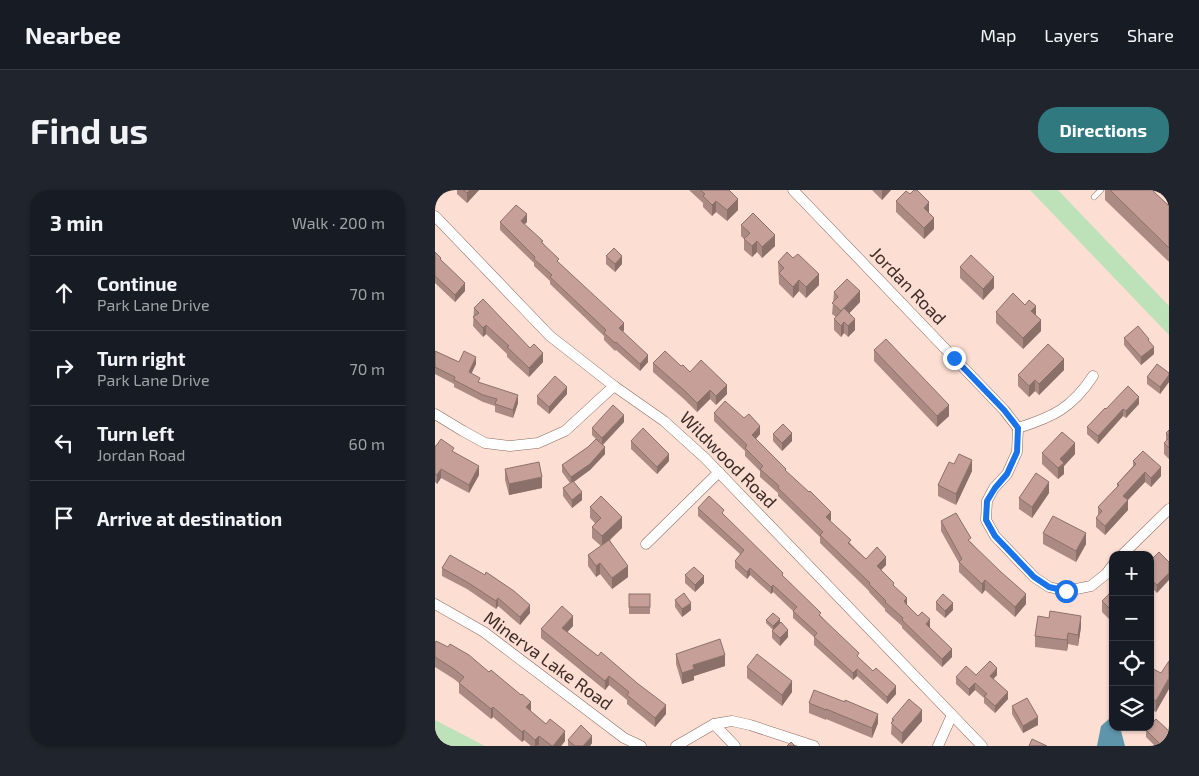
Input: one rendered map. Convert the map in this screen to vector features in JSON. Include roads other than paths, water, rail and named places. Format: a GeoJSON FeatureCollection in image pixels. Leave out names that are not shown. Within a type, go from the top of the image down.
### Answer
{"type":"FeatureCollection","features":[{"type":"Feature","properties":{"kind":"street","name":"Jordan Road"},"geometry":{"type":"LineString","coordinates":[[793,190],[992,397],[1018,428]]}},
{"type":"Feature","properties":{"kind":"street","name":"Wildwood Road"},"geometry":{"type":"LineString","coordinates":[[435,216],[551,336],[613,386],[664,421],[719,472],[982,746]]}},
{"type":"Feature","properties":{"kind":"street"},"geometry":{"type":"LineString","coordinates":[[1093,376],[1084,390],[1067,407],[1042,420],[1018,428],[1017,452],[1007,474],[987,501],[986,520],[995,536],[1034,577],[1049,587],[1066,591],[1091,586],[1109,570]]}},
{"type":"Feature","properties":{"kind":"street"},"geometry":{"type":"LineString","coordinates":[[435,414],[485,443],[510,446],[539,443],[565,431],[613,386]]}},
{"type":"Feature","properties":{"kind":"street"},"geometry":{"type":"LineString","coordinates":[[646,544],[719,472]]}},
{"type":"Feature","properties":{"kind":"street"},"geometry":{"type":"LineString","coordinates":[[1126,551],[1169,508]]}},
{"type":"Feature","properties":{"kind":"street","name":"Minerva Lake Road"},"geometry":{"type":"LineString","coordinates":[[435,604],[484,632],[624,738],[641,746]]}},
{"type":"Feature","properties":{"kind":"street"},"geometry":{"type":"LineString","coordinates":[[937,746],[952,715]]}},
{"type":"Feature","properties":{"kind":"street"},"geometry":{"type":"LineString","coordinates":[[676,746],[714,724],[732,721],[750,724],[814,746]]}},
{"type":"Feature","properties":{"kind":"street"},"geometry":{"type":"LineString","coordinates":[[714,724],[735,746]]}},
{"type":"Feature","properties":{"kind":"lane"},"geometry":{"type":"LineString","coordinates":[[1095,196],[1101,190]]}},
{"type":"Feature","properties":{"kind":"water"},"geometry":{"type":"Polygon","coordinates":[[[1109,719],[1109,731],[1121,731],[1125,746],[1097,746],[1101,726],[1109,719]]]}}]}
